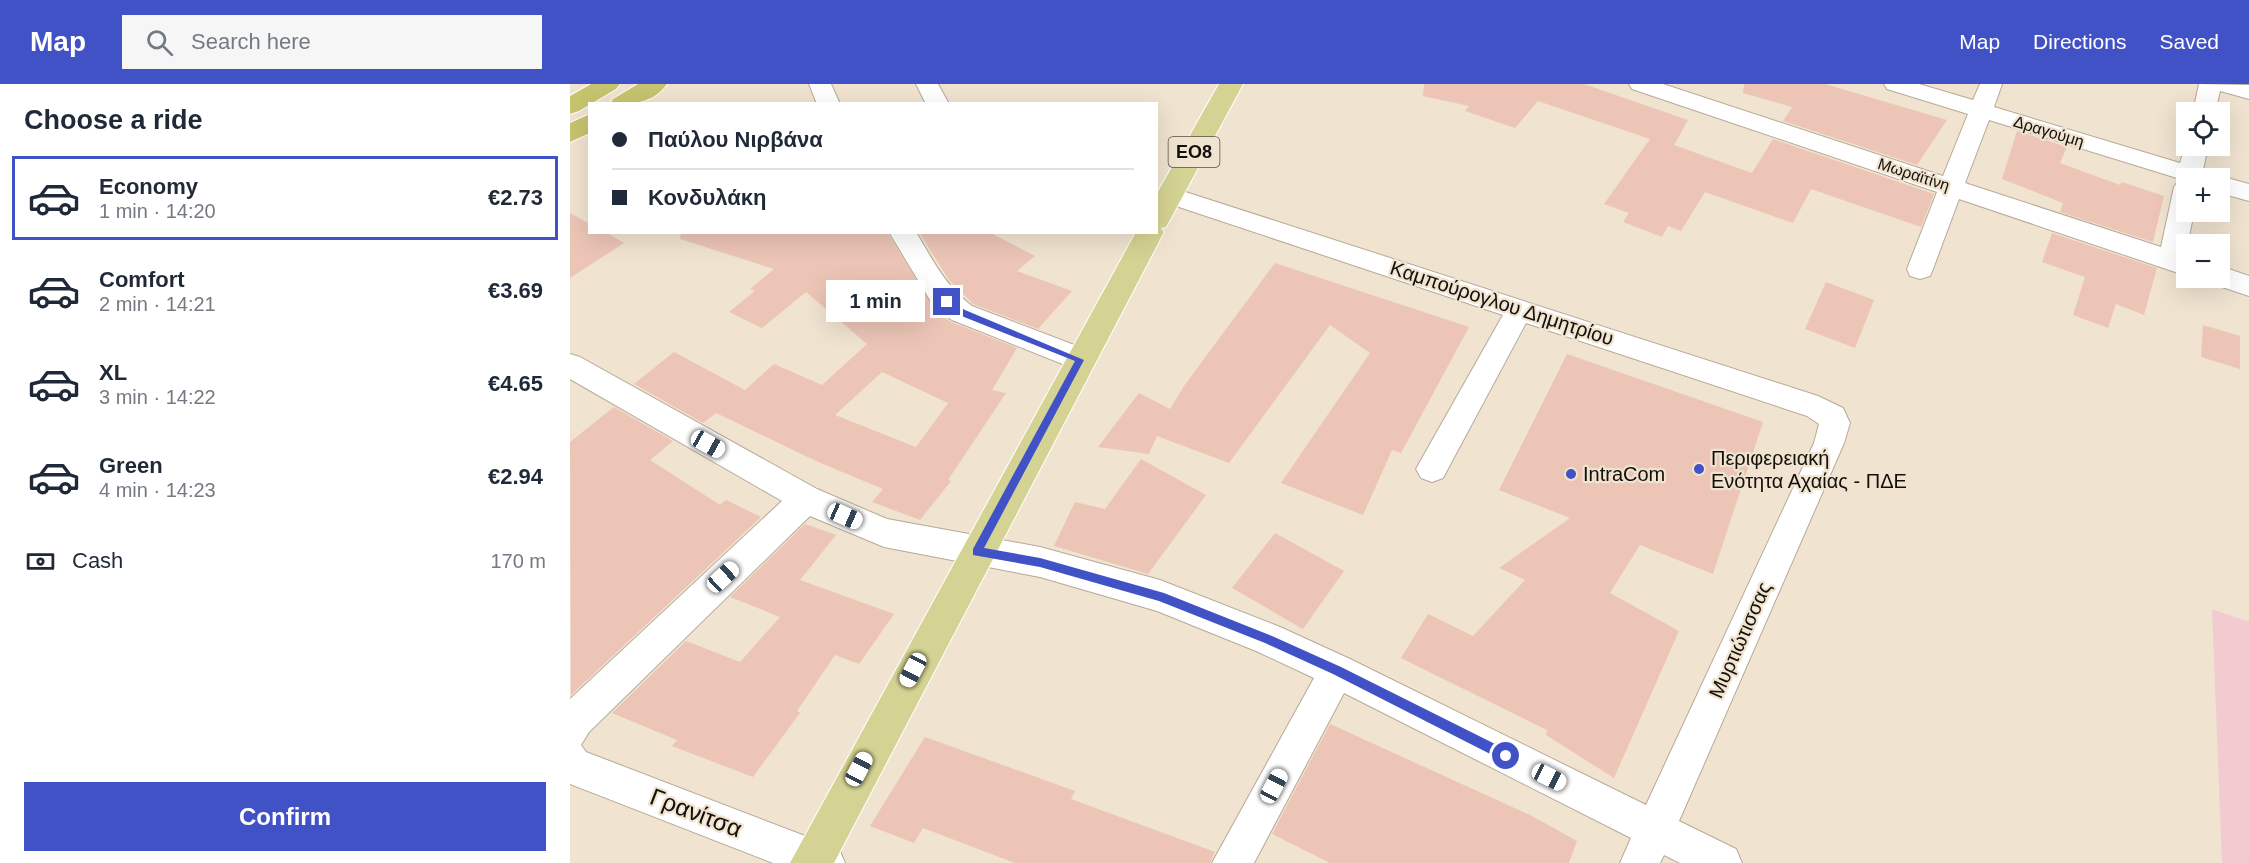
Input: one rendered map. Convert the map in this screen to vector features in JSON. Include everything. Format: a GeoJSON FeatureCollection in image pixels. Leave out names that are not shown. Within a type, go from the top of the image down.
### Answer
{"type":"FeatureCollection","features":[{"type":"Feature","properties":{"kind":"highway"},"geometry":{"type":"LineString","coordinates":[[570,106],[608,84]]}},
{"type":"Feature","properties":{"kind":"highway"},"geometry":{"type":"LineString","coordinates":[[625,102],[655,84]]}},
{"type":"Feature","properties":{"kind":"highway"},"geometry":{"type":"LineString","coordinates":[[570,134],[588,123]]}},
{"type":"Feature","properties":{"kind":"main road","name":"ΕΟ8"},"geometry":{"type":"LineString","coordinates":[[1158,216],[1232,84]]}},
{"type":"Feature","properties":{"kind":"main road"},"geometry":{"type":"LineString","coordinates":[[816,861],[976,552],[1149,234]]}},
{"type":"Feature","properties":{"kind":"street"},"geometry":{"type":"LineString","coordinates":[[820,84],[828,102]]}},
{"type":"Feature","properties":{"kind":"street"},"geometry":{"type":"LineString","coordinates":[[927,84],[937,102]]}},
{"type":"Feature","properties":{"kind":"street","name":"Μωραϊτίνη"},"geometry":{"type":"LineString","coordinates":[[1640,84],[2176,262]]}},
{"type":"Feature","properties":{"kind":"street","name":"Δραγούμη"},"geometry":{"type":"LineString","coordinates":[[1895,84],[2176,175]]}},
{"type":"Feature","properties":{"kind":"street"},"geometry":{"type":"LineString","coordinates":[[1920,269],[1991,84]]}},
{"type":"Feature","properties":{"kind":"street"},"geometry":{"type":"LineString","coordinates":[[2206,102],[2210,84]]}},
{"type":"Feature","properties":{"kind":"street"},"geometry":{"type":"LineString","coordinates":[[2221,84],[2249,92]]}},
{"type":"Feature","properties":{"kind":"street"},"geometry":{"type":"LineString","coordinates":[[2230,187],[2249,193]]}},
{"type":"Feature","properties":{"kind":"street","name":"Καμπούρογλου Δημητρίου"},"geometry":{"type":"LineString","coordinates":[[1170,195],[1818,408],[1832,417]]}},
{"type":"Feature","properties":{"kind":"street"},"geometry":{"type":"LineString","coordinates":[[903,234],[947,302],[962,313],[1080,360]]}},
{"type":"Feature","properties":{"kind":"street"},"geometry":{"type":"LineString","coordinates":[[2230,279],[2249,286]]}},
{"type":"Feature","properties":{"kind":"street"},"geometry":{"type":"LineString","coordinates":[[1432,469],[1520,309]]}},
{"type":"Feature","properties":{"kind":"street"},"geometry":{"type":"LineString","coordinates":[[570,365],[806,499],[884,533],[976,552],[1040,562],[1160,596],[1268,639],[1337,671],[1722,863]]}},
{"type":"Feature","properties":{"kind":"street","name":"Μυρτιώτισσας"},"geometry":{"type":"LineString","coordinates":[[1640,863],[1829,443],[1835,423],[1832,417]]}},
{"type":"Feature","properties":{"kind":"street"},"geometry":{"type":"LineString","coordinates":[[570,731],[576,719],[806,499]]}},
{"type":"Feature","properties":{"kind":"street"},"geometry":{"type":"LineString","coordinates":[[1232,863],[1337,671]]}},
{"type":"Feature","properties":{"kind":"street","name":"Γρανίτσα"},"geometry":{"type":"LineString","coordinates":[[570,759],[573,765],[816,861]]}},
{"type":"Feature","properties":{"kind":"shaded area"},"geometry":{"type":"Polygon","coordinates":[[[2212,609],[2249,622],[2249,863],[2222,863],[2212,609]]]}},
{"type":"Feature","properties":{"kind":"building"},"geometry":{"type":"Polygon","coordinates":[[[1424,84],[1584,84],[1688,120],[1674,145],[1752,173],[1773,139],[1934,194],[1921,227],[1811,189],[1793,223],[1705,192],[1681,231],[1668,226],[1662,237],[1623,222],[1629,213],[1604,204],[1650,139],[1538,101],[1515,128],[1465,111],[1469,106],[1423,96],[1424,84]]]}},
{"type":"Feature","properties":{"kind":"building"},"geometry":{"type":"Polygon","coordinates":[[[1744,84],[1825,84],[1947,120],[1917,165],[1783,121],[1792,107],[1743,93],[1744,84]]]}},
{"type":"Feature","properties":{"kind":"building"},"geometry":{"type":"Polygon","coordinates":[[[2017,131],[2067,147],[2060,163],[2120,185],[2122,182],[2164,196],[2153,242],[2060,212],[2063,203],[2002,179],[2017,131]]]}},
{"type":"Feature","properties":{"kind":"building"},"geometry":{"type":"Polygon","coordinates":[[[570,213],[588,223],[588,234],[608,234],[624,243],[570,278],[570,213]]]}},
{"type":"Feature","properties":{"kind":"building"},"geometry":{"type":"Polygon","coordinates":[[[2052,233],[2157,268],[2144,315],[2116,304],[2108,328],[2073,315],[2085,277],[2042,262],[2052,233]]]}},
{"type":"Feature","properties":{"kind":"building"},"geometry":{"type":"Polygon","coordinates":[[[681,234],[888,234],[936,311],[951,322],[1017,348],[992,390],[1006,393],[948,480],[951,481],[920,520],[872,502],[883,489],[816,461],[716,413],[703,423],[634,384],[674,352],[745,390],[774,364],[822,385],[867,344],[806,292],[762,328],[729,312],[755,291],[750,289],[774,269],[680,239],[681,234]],[[882,372],[835,415],[916,447],[948,403],[882,372]]]}},
{"type":"Feature","properties":{"kind":"building"},"geometry":{"type":"Polygon","coordinates":[[[920,234],[993,234],[1035,256],[1017,271],[1072,291],[1038,329],[973,304],[949,280],[920,234]]]}},
{"type":"Feature","properties":{"kind":"building"},"geometry":{"type":"Polygon","coordinates":[[[1275,263],[1469,327],[1401,453],[1392,450],[1363,515],[1281,483],[1370,353],[1330,325],[1229,463],[1157,436],[1149,454],[1098,447],[1139,393],[1170,409],[1184,386],[1275,263]]]}},
{"type":"Feature","properties":{"kind":"building"},"geometry":{"type":"Polygon","coordinates":[[[1826,282],[1874,300],[1855,348],[1805,329],[1826,282]]]}},
{"type":"Feature","properties":{"kind":"building"},"geometry":{"type":"Polygon","coordinates":[[[2203,325],[2240,336],[2240,369],[2201,357],[2203,325]]]}},
{"type":"Feature","properties":{"kind":"building"},"geometry":{"type":"Polygon","coordinates":[[[1567,354],[1763,422],[1713,574],[1640,545],[1610,593],[1679,631],[1614,778],[1546,735],[1547,730],[1401,658],[1428,614],[1473,636],[1525,580],[1499,568],[1570,518],[1499,490],[1567,354]]]}},
{"type":"Feature","properties":{"kind":"building"},"geometry":{"type":"Polygon","coordinates":[[[614,407],[673,441],[650,460],[720,505],[726,500],[761,517],[571,695],[570,442],[614,407]]]}},
{"type":"Feature","properties":{"kind":"building"},"geometry":{"type":"Polygon","coordinates":[[[1141,459],[1206,495],[1148,574],[1054,546],[1075,502],[1105,509],[1141,459]]]}},
{"type":"Feature","properties":{"kind":"building"},"geometry":{"type":"Polygon","coordinates":[[[805,524],[836,535],[800,580],[894,614],[859,664],[835,655],[797,711],[800,713],[753,777],[672,746],[677,740],[612,713],[686,641],[740,662],[780,617],[730,597],[805,524]]]}},
{"type":"Feature","properties":{"kind":"building"},"geometry":{"type":"Polygon","coordinates":[[[1275,533],[1344,571],[1303,629],[1232,588],[1275,533]]]}},
{"type":"Feature","properties":{"kind":"building"},"geometry":{"type":"Polygon","coordinates":[[[1330,724],[1532,816],[1577,841],[1569,863],[1330,863],[1272,834],[1330,724]]]}},
{"type":"Feature","properties":{"kind":"building"},"geometry":{"type":"Polygon","coordinates":[[[925,737],[1075,791],[1071,799],[1215,852],[1210,863],[1015,863],[923,828],[914,843],[870,826],[925,737]]]}},
{"type":"Feature","properties":{"kind":"place","name":"Περιφερειακή Ενότητα Αχαίας - ΠΔΕ"},"geometry":{"type":"Point","coordinates":[1699,469]}},
{"type":"Feature","properties":{"kind":"place","name":"IntraCom"},"geometry":{"type":"Point","coordinates":[1571,474]}},
{"type":"Feature","properties":{"kind":"route"},"geometry":{"type":"LineString","coordinates":[[947,302],[962,313],[1080,360],[976,552],[1040,562],[1160,596],[1268,639],[1506,756]]}}]}
